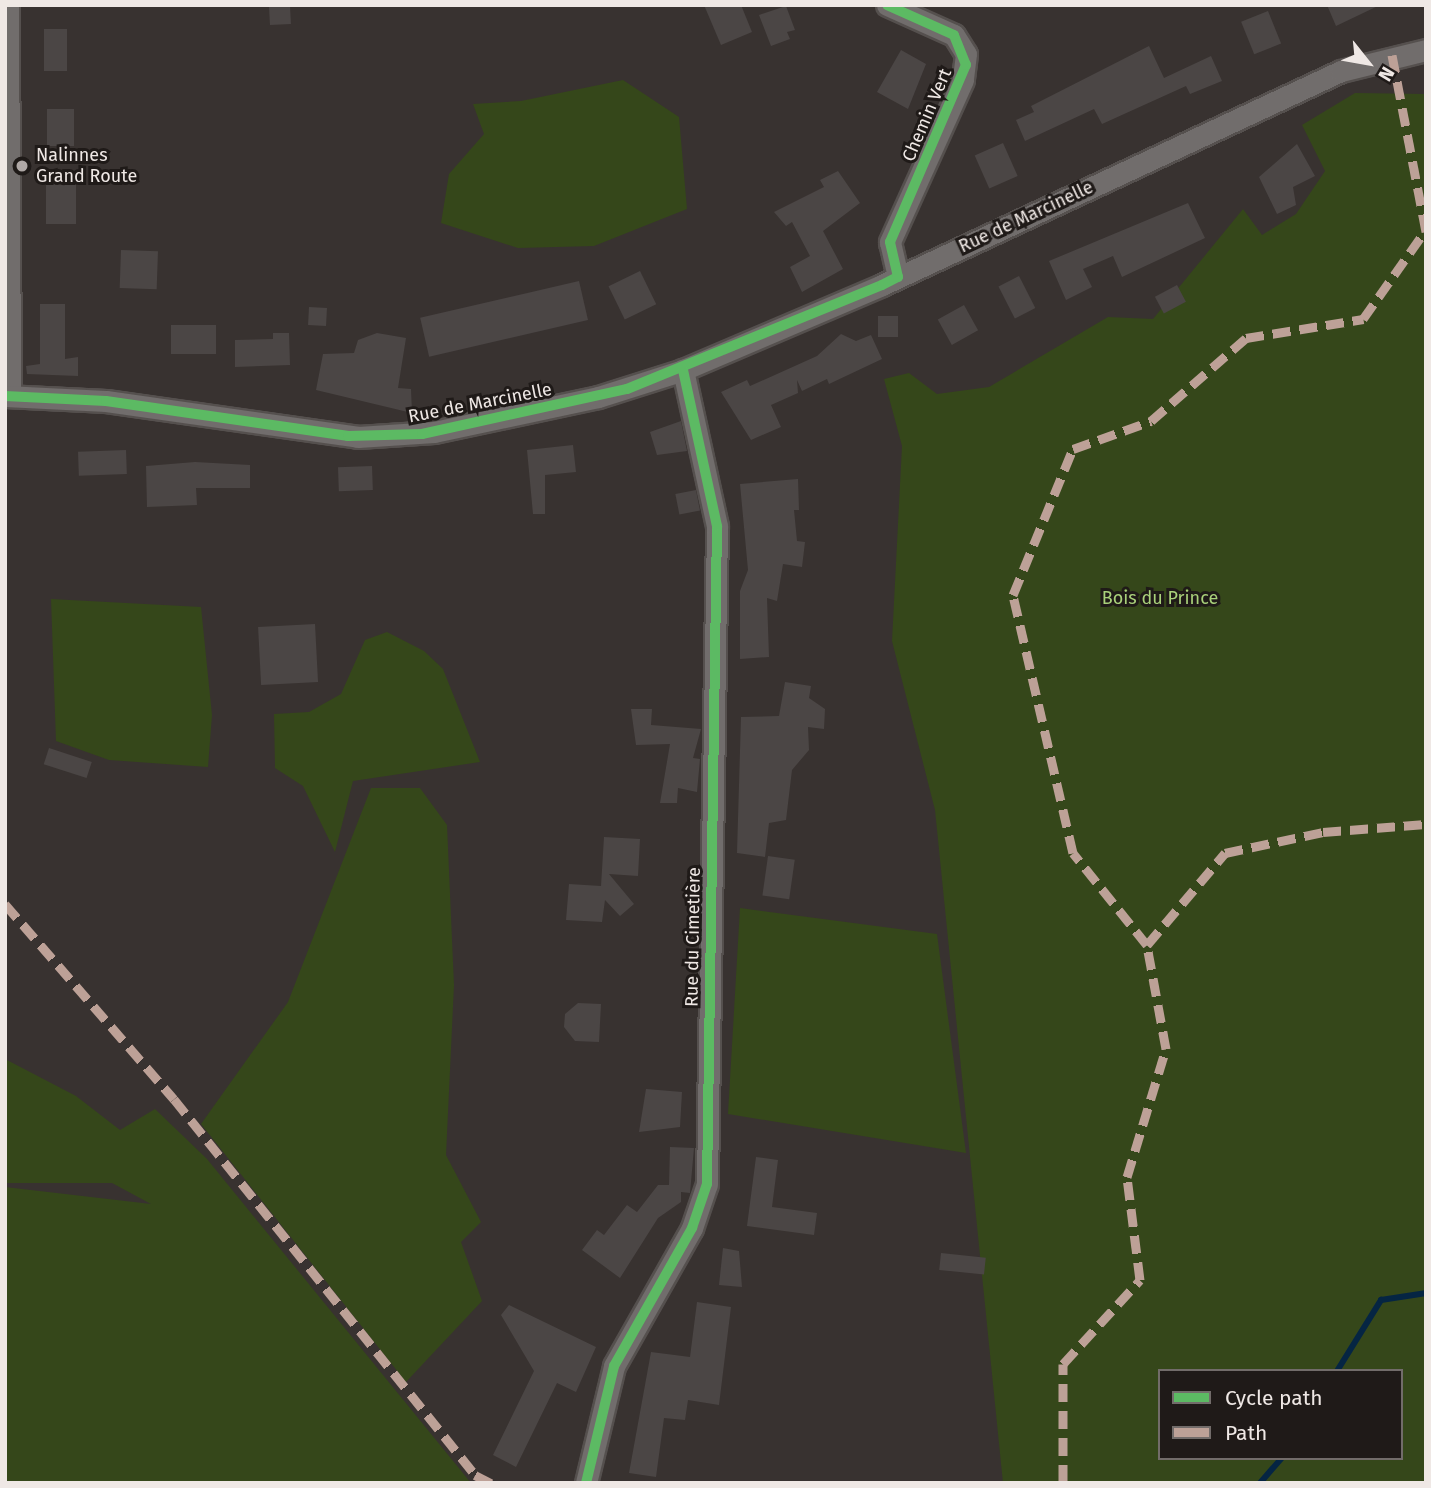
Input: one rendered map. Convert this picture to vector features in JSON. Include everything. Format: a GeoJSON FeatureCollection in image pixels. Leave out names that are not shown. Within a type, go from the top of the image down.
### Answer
{"type":"FeatureCollection","features":[{"type":"Feature","properties":{"kind":"street"},"geometry":{"type":"LineString","coordinates":[[7,396],[8,5]]}},
{"type":"Feature","properties":{"kind":"street","name":"Chemin Vert"},"geometry":{"type":"LineString","coordinates":[[887,5],[954,35],[966,54],[963,80],[890,242],[898,277]]}},
{"type":"Feature","properties":{"kind":"street","name":"Rue de Marcinelle"},"geometry":{"type":"LineString","coordinates":[[7,396],[386,437],[542,410],[683,370],[898,277],[1341,71],[1426,50]]}},
{"type":"Feature","properties":{"kind":"street","name":"Rue du Cimetière"},"geometry":{"type":"LineString","coordinates":[[586,1483],[614,1366],[692,1228],[707,1184],[717,526],[683,370]]}},
{"type":"Feature","properties":{"kind":"green space"},"geometry":{"type":"Polygon","coordinates":[[[623,80],[679,117],[687,209],[594,246],[518,248],[441,223],[449,174],[484,134],[473,104],[521,101],[623,80]]]}},
{"type":"Feature","properties":{"kind":"green space","name":"Bois du Prince"},"geometry":{"type":"Polygon","coordinates":[[[1355,93],[1424,94],[1426,1483],[1003,1483],[935,810],[892,641],[902,446],[884,379],[909,373],[937,394],[989,387],[1108,317],[1153,319],[1243,209],[1262,235],[1296,214],[1325,171],[1302,125],[1355,93]]]}},
{"type":"Feature","properties":{"kind":"green space"},"geometry":{"type":"Polygon","coordinates":[[[51,599],[201,607],[212,715],[208,767],[109,760],[56,741],[51,599]]]}},
{"type":"Feature","properties":{"kind":"green space"},"geometry":{"type":"Polygon","coordinates":[[[387,632],[424,651],[443,669],[480,762],[353,781],[335,852],[303,786],[275,768],[274,714],[309,712],[341,694],[365,640],[387,632]]]}},
{"type":"Feature","properties":{"kind":"green space"},"geometry":{"type":"Polygon","coordinates":[[[371,788],[420,788],[447,825],[454,985],[446,1155],[481,1222],[461,1242],[482,1301],[406,1382],[201,1124],[288,1002],[371,788]]]}},
{"type":"Feature","properties":{"kind":"green space"},"geometry":{"type":"Polygon","coordinates":[[[740,908],[937,934],[966,1153],[728,1114],[740,908]]]}},
{"type":"Feature","properties":{"kind":"green space"},"geometry":{"type":"Polygon","coordinates":[[[5,1059],[76,1096],[120,1130],[155,1109],[207,1159],[471,1483],[5,1483],[5,1187],[151,1204],[112,1183],[5,1183],[5,1059]]]}},
{"type":"Feature","properties":{"kind":"building"},"geometry":{"type":"Polygon","coordinates":[[[704,5],[741,5],[752,32],[721,45],[704,5]]]}},
{"type":"Feature","properties":{"kind":"building"},"geometry":{"type":"Polygon","coordinates":[[[1327,5],[1380,5],[1336,26],[1327,5]]]}},
{"type":"Feature","properties":{"kind":"building"},"geometry":{"type":"Polygon","coordinates":[[[290,6],[291,24],[270,25],[269,7],[290,6]]]}},
{"type":"Feature","properties":{"kind":"building"},"geometry":{"type":"Polygon","coordinates":[[[786,6],[795,30],[787,32],[790,39],[771,46],[759,15],[786,6]]]}},
{"type":"Feature","properties":{"kind":"building"},"geometry":{"type":"Polygon","coordinates":[[[1268,11],[1281,43],[1254,54],[1241,22],[1268,11]]]}},
{"type":"Feature","properties":{"kind":"building"},"geometry":{"type":"Polygon","coordinates":[[[44,29],[67,29],[67,71],[44,71],[44,29]]]}},
{"type":"Feature","properties":{"kind":"building"},"geometry":{"type":"Polygon","coordinates":[[[1149,46],[1164,78],[1211,56],[1222,81],[1190,94],[1186,86],[1102,124],[1094,109],[1025,141],[1016,120],[1034,112],[1031,106],[1149,46]]]}},
{"type":"Feature","properties":{"kind":"building"},"geometry":{"type":"Polygon","coordinates":[[[901,50],[926,64],[908,109],[877,92],[901,50]]]}},
{"type":"Feature","properties":{"kind":"building"},"geometry":{"type":"Polygon","coordinates":[[[47,109],[74,109],[74,146],[47,146],[47,109]]]}},
{"type":"Feature","properties":{"kind":"building"},"geometry":{"type":"Polygon","coordinates":[[[1003,143],[1018,176],[989,188],[975,156],[1003,143]]]}},
{"type":"Feature","properties":{"kind":"building"},"geometry":{"type":"Polygon","coordinates":[[[1297,144],[1315,176],[1293,187],[1296,205],[1277,214],[1259,177],[1297,144]]]}},
{"type":"Feature","properties":{"kind":"building"},"geometry":{"type":"Polygon","coordinates":[[[838,171],[860,203],[823,231],[843,269],[802,292],[790,267],[810,256],[792,222],[786,226],[774,212],[824,187],[820,180],[838,171]]]}},
{"type":"Feature","properties":{"kind":"building"},"geometry":{"type":"Polygon","coordinates":[[[46,178],[76,178],[76,224],[46,224],[46,178]]]}},
{"type":"Feature","properties":{"kind":"building"},"geometry":{"type":"Polygon","coordinates":[[[1188,203],[1205,238],[1122,277],[1113,256],[1083,269],[1092,287],[1066,300],[1049,261],[1188,203]]]}},
{"type":"Feature","properties":{"kind":"building"},"geometry":{"type":"Polygon","coordinates":[[[121,250],[158,251],[157,289],[120,288],[121,250]]]}},
{"type":"Feature","properties":{"kind":"building"},"geometry":{"type":"Polygon","coordinates":[[[640,271],[656,304],[625,320],[609,286],[640,271]]]}},
{"type":"Feature","properties":{"kind":"building"},"geometry":{"type":"Polygon","coordinates":[[[1019,276],[1035,308],[1015,319],[999,286],[1019,276]]]}},
{"type":"Feature","properties":{"kind":"building"},"geometry":{"type":"Polygon","coordinates":[[[579,281],[588,320],[429,357],[420,318],[579,281]]]}},
{"type":"Feature","properties":{"kind":"building"},"geometry":{"type":"Polygon","coordinates":[[[1177,285],[1186,302],[1164,314],[1155,297],[1177,285]]]}},
{"type":"Feature","properties":{"kind":"building"},"geometry":{"type":"Polygon","coordinates":[[[40,304],[65,304],[65,359],[78,357],[78,376],[27,374],[26,366],[40,364],[40,304]]]}},
{"type":"Feature","properties":{"kind":"building"},"geometry":{"type":"Polygon","coordinates":[[[964,305],[978,330],[952,345],[938,320],[964,305]]]}},
{"type":"Feature","properties":{"kind":"building"},"geometry":{"type":"Polygon","coordinates":[[[309,307],[327,308],[326,326],[308,325],[309,307]]]}},
{"type":"Feature","properties":{"kind":"building"},"geometry":{"type":"Polygon","coordinates":[[[878,316],[898,316],[898,337],[878,337],[878,316]]]}},
{"type":"Feature","properties":{"kind":"building"},"geometry":{"type":"Polygon","coordinates":[[[171,325],[216,325],[216,354],[171,354],[171,325]]]}},
{"type":"Feature","properties":{"kind":"building"},"geometry":{"type":"Polygon","coordinates":[[[273,333],[289,333],[290,365],[235,367],[235,340],[273,339],[273,333]]]}},
{"type":"Feature","properties":{"kind":"building"},"geometry":{"type":"Polygon","coordinates":[[[377,333],[406,338],[398,388],[411,389],[412,413],[316,390],[323,354],[354,353],[358,340],[377,333]]]}},
{"type":"Feature","properties":{"kind":"building"},"geometry":{"type":"Polygon","coordinates":[[[841,334],[856,341],[871,335],[882,359],[829,384],[827,379],[802,391],[797,380],[798,393],[771,405],[781,427],[751,440],[721,392],[747,380],[750,386],[817,356],[841,334]]]}},
{"type":"Feature","properties":{"kind":"building"},"geometry":{"type":"Polygon","coordinates":[[[681,421],[687,451],[657,455],[650,432],[681,421]]]}},
{"type":"Feature","properties":{"kind":"building"},"geometry":{"type":"Polygon","coordinates":[[[573,445],[576,472],[545,475],[545,514],[533,514],[527,450],[573,445]]]}},
{"type":"Feature","properties":{"kind":"building"},"geometry":{"type":"Polygon","coordinates":[[[126,450],[127,474],[79,476],[78,452],[126,450]]]}},
{"type":"Feature","properties":{"kind":"building"},"geometry":{"type":"Polygon","coordinates":[[[195,462],[250,465],[250,488],[196,488],[197,505],[147,507],[146,466],[195,462]]]}},
{"type":"Feature","properties":{"kind":"building"},"geometry":{"type":"Polygon","coordinates":[[[372,466],[373,490],[339,491],[338,467],[372,466]]]}},
{"type":"Feature","properties":{"kind":"building"},"geometry":{"type":"Polygon","coordinates":[[[798,479],[799,510],[794,510],[797,541],[805,542],[802,567],[783,564],[777,601],[767,598],[769,657],[740,659],[740,591],[748,570],[740,484],[798,479]]]}},
{"type":"Feature","properties":{"kind":"building"},"geometry":{"type":"Polygon","coordinates":[[[696,490],[700,511],[679,515],[675,494],[696,490]]]}},
{"type":"Feature","properties":{"kind":"building"},"geometry":{"type":"Polygon","coordinates":[[[315,624],[318,682],[261,685],[258,627],[315,624]]]}},
{"type":"Feature","properties":{"kind":"building"},"geometry":{"type":"Polygon","coordinates":[[[785,682],[811,686],[809,698],[825,709],[824,729],[808,727],[809,750],[792,770],[786,820],[769,823],[765,857],[737,853],[741,717],[779,716],[785,682]]]}},
{"type":"Feature","properties":{"kind":"building"},"geometry":{"type":"Polygon","coordinates":[[[631,709],[652,709],[651,725],[701,729],[693,758],[700,759],[697,792],[678,788],[677,803],[660,803],[670,744],[636,745],[631,709]]]}},
{"type":"Feature","properties":{"kind":"building"},"geometry":{"type":"Polygon","coordinates":[[[49,748],[92,762],[87,778],[44,764],[49,748]]]}},
{"type":"Feature","properties":{"kind":"building"},"geometry":{"type":"Polygon","coordinates":[[[604,837],[640,839],[638,876],[609,874],[634,904],[620,916],[605,900],[602,922],[566,920],[569,884],[601,886],[604,837]]]}},
{"type":"Feature","properties":{"kind":"building"},"geometry":{"type":"Polygon","coordinates":[[[768,856],[795,860],[789,899],[762,896],[768,856]]]}},
{"type":"Feature","properties":{"kind":"building"},"geometry":{"type":"Polygon","coordinates":[[[578,1003],[601,1004],[599,1042],[575,1041],[564,1027],[565,1014],[578,1003]]]}},
{"type":"Feature","properties":{"kind":"building"},"geometry":{"type":"Polygon","coordinates":[[[646,1089],[682,1092],[680,1127],[639,1132],[646,1089]]]}},
{"type":"Feature","properties":{"kind":"building"},"geometry":{"type":"Polygon","coordinates":[[[670,1147],[694,1148],[690,1193],[681,1192],[681,1202],[658,1218],[620,1278],[582,1250],[597,1230],[604,1235],[627,1205],[637,1212],[658,1185],[669,1185],[670,1147]]]}},
{"type":"Feature","properties":{"kind":"building"},"geometry":{"type":"Polygon","coordinates":[[[756,1157],[778,1160],[772,1207],[817,1213],[814,1235],[747,1226],[756,1157]]]}},
{"type":"Feature","properties":{"kind":"building"},"geometry":{"type":"Polygon","coordinates":[[[723,1248],[739,1251],[742,1287],[719,1285],[723,1248]]]}},
{"type":"Feature","properties":{"kind":"building"},"geometry":{"type":"Polygon","coordinates":[[[941,1253],[986,1258],[984,1275],[939,1270],[941,1253]]]}},
{"type":"Feature","properties":{"kind":"building"},"geometry":{"type":"Polygon","coordinates":[[[697,1302],[731,1307],[719,1405],[688,1400],[685,1420],[664,1418],[656,1477],[629,1473],[651,1352],[690,1357],[697,1302]]]}},
{"type":"Feature","properties":{"kind":"building"},"geometry":{"type":"Polygon","coordinates":[[[509,1305],[596,1347],[576,1392],[557,1383],[516,1467],[493,1455],[534,1371],[501,1315],[509,1305]]]}},
{"type":"Feature","properties":{"kind":"waterway"},"geometry":{"type":"LineString","coordinates":[[1338,1369],[1381,1300],[1426,1293]]}},
{"type":"Feature","properties":{"kind":"waterway"},"geometry":{"type":"LineString","coordinates":[[1260,1483],[1280,1460]]}},
{"type":"Feature","properties":{"kind":"marked path"},"geometry":{"type":"LineString","coordinates":[[1392,55],[1426,232]]}},
{"type":"Feature","properties":{"kind":"marked path"},"geometry":{"type":"LineString","coordinates":[[1063,1483],[1063,1364],[1140,1280],[1127,1177],[1166,1049],[1147,945],[1073,853],[1013,595],[1073,449],[1151,421],[1246,338],[1363,319],[1425,231]]}},
{"type":"Feature","properties":{"kind":"marked path"},"geometry":{"type":"LineString","coordinates":[[1147,945],[1225,853],[1323,832],[1426,824]]}},
{"type":"Feature","properties":{"kind":"marked path"},"geometry":{"type":"LineString","coordinates":[[5,904],[174,1099],[475,1475],[491,1483]]}},
{"type":"Feature","properties":{"kind":"cycle path"},"geometry":{"type":"LineString","coordinates":[[5,396],[106,401],[348,436],[422,434],[627,389],[882,285],[898,277],[890,242],[966,65],[954,35],[887,5]]}},
{"type":"Feature","properties":{"kind":"cycle path"},"geometry":{"type":"LineString","coordinates":[[586,1483],[614,1366],[692,1228],[707,1184],[717,526],[683,370]]}},
{"type":"Feature","properties":{"kind":"place","name":"Nalinnes Grand Route"},"geometry":{"type":"Point","coordinates":[22,166]}}]}
